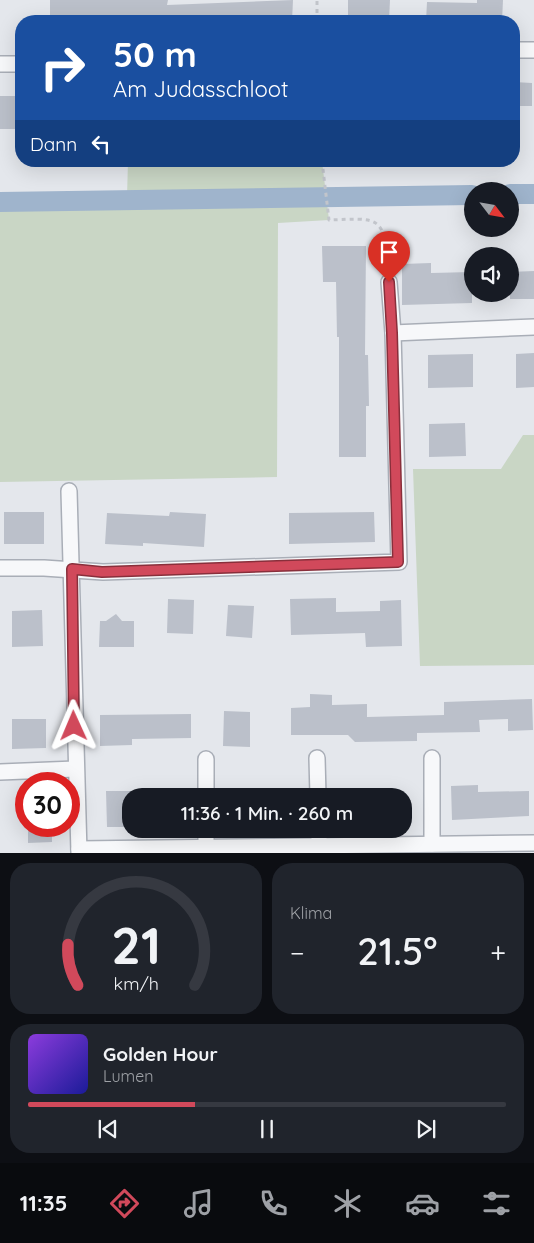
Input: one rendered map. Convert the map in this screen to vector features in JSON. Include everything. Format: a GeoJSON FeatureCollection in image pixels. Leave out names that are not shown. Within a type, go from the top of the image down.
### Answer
{"type":"FeatureCollection","features":[{"type":"Feature","properties":{"kind":"street"},"geometry":{"type":"LineString","coordinates":[[520,50],[534,50]]}},
{"type":"Feature","properties":{"kind":"street"},"geometry":{"type":"LineString","coordinates":[[0,64],[15,64]]}},
{"type":"Feature","properties":{"kind":"street"},"geometry":{"type":"LineString","coordinates":[[0,568],[72,569],[102,572],[398,562],[389,282]]}},
{"type":"Feature","properties":{"kind":"street"},"geometry":{"type":"LineString","coordinates":[[392,333],[534,327]]}},
{"type":"Feature","properties":{"kind":"street"},"geometry":{"type":"LineString","coordinates":[[69,492],[75,769],[79,851],[206,846],[534,843]]}},
{"type":"Feature","properties":{"kind":"street"},"geometry":{"type":"LineString","coordinates":[[317,758],[318,788]]}},
{"type":"Feature","properties":{"kind":"street"},"geometry":{"type":"LineString","coordinates":[[432,758],[432,844]]}},
{"type":"Feature","properties":{"kind":"street"},"geometry":{"type":"LineString","coordinates":[[206,759],[206,788]]}},
{"type":"Feature","properties":{"kind":"street"},"geometry":{"type":"LineString","coordinates":[[0,772],[75,769]]}},
{"type":"Feature","properties":{"kind":"street"},"geometry":{"type":"LineString","coordinates":[[206,838],[206,846]]}},
{"type":"Feature","properties":{"kind":"street"},"geometry":{"type":"LineString","coordinates":[[319,838],[319,846]]}},
{"type":"Feature","properties":{"kind":"path"},"geometry":{"type":"LineString","coordinates":[[317,15],[318,0]]}},
{"type":"Feature","properties":{"kind":"path"},"geometry":{"type":"LineString","coordinates":[[323,167],[327,186],[329,220],[360,218],[383,228],[386,240],[389,282]]}},
{"type":"Feature","properties":{"kind":"green space"},"geometry":{"type":"Polygon","coordinates":[[[128,167],[323,167],[329,220],[278,223],[277,477],[0,482],[0,201],[127,197],[128,167]]]}},
{"type":"Feature","properties":{"kind":"green space"},"geometry":{"type":"Polygon","coordinates":[[[523,435],[534,435],[534,665],[420,666],[413,469],[501,469],[523,435]]]}},
{"type":"Feature","properties":{"kind":"building"},"geometry":{"type":"Polygon","coordinates":[[[50,0],[168,0],[167,5],[293,0],[292,15],[50,15],[50,0]]]}},
{"type":"Feature","properties":{"kind":"building"},"geometry":{"type":"Polygon","coordinates":[[[348,0],[390,0],[389,15],[348,15],[348,0]]]}},
{"type":"Feature","properties":{"kind":"building"},"geometry":{"type":"Polygon","coordinates":[[[477,0],[503,0],[502,15],[426,15],[427,2],[477,3],[477,0]]]}},
{"type":"Feature","properties":{"kind":"building"},"geometry":{"type":"Polygon","coordinates":[[[520,82],[532,83],[532,106],[520,106],[520,82]]]}},
{"type":"Feature","properties":{"kind":"building"},"geometry":{"type":"Polygon","coordinates":[[[0,96],[15,96],[15,129],[0,129],[0,96]]]}},
{"type":"Feature","properties":{"kind":"building"},"geometry":{"type":"Polygon","coordinates":[[[322,246],[366,246],[365,355],[368,355],[369,406],[366,406],[366,457],[339,457],[339,337],[337,337],[336,282],[323,282],[322,246]]]}},
{"type":"Feature","properties":{"kind":"building"},"geometry":{"type":"Polygon","coordinates":[[[431,263],[431,273],[464,272],[464,302],[472,303],[402,305],[402,264],[431,263]]]}},
{"type":"Feature","properties":{"kind":"building"},"geometry":{"type":"Polygon","coordinates":[[[534,271],[534,299],[519,299],[519,272],[534,271]]]}},
{"type":"Feature","properties":{"kind":"building"},"geometry":{"type":"Polygon","coordinates":[[[534,353],[534,387],[516,388],[516,354],[534,353]]]}},
{"type":"Feature","properties":{"kind":"building"},"geometry":{"type":"Polygon","coordinates":[[[473,354],[473,387],[428,388],[428,355],[473,354]]]}},
{"type":"Feature","properties":{"kind":"building"},"geometry":{"type":"Polygon","coordinates":[[[465,423],[466,456],[429,457],[429,424],[465,423]]]}},
{"type":"Feature","properties":{"kind":"building"},"geometry":{"type":"Polygon","coordinates":[[[4,512],[44,512],[44,544],[4,544],[4,512]]]}},
{"type":"Feature","properties":{"kind":"building"},"geometry":{"type":"Polygon","coordinates":[[[170,512],[206,514],[204,547],[143,543],[143,546],[105,544],[107,513],[169,516],[170,512]]]}},
{"type":"Feature","properties":{"kind":"building"},"geometry":{"type":"Polygon","coordinates":[[[374,512],[375,542],[289,544],[289,513],[374,512]]]}},
{"type":"Feature","properties":{"kind":"building"},"geometry":{"type":"Polygon","coordinates":[[[336,598],[336,612],[380,611],[380,601],[401,600],[402,646],[366,647],[365,633],[291,635],[290,599],[336,598]]]}},
{"type":"Feature","properties":{"kind":"building"},"geometry":{"type":"Polygon","coordinates":[[[168,599],[194,600],[193,634],[167,633],[168,599]]]}},
{"type":"Feature","properties":{"kind":"building"},"geometry":{"type":"Polygon","coordinates":[[[228,605],[254,606],[252,638],[226,636],[228,605]]]}},
{"type":"Feature","properties":{"kind":"building"},"geometry":{"type":"Polygon","coordinates":[[[42,610],[43,646],[12,647],[12,611],[42,610]]]}},
{"type":"Feature","properties":{"kind":"building"},"geometry":{"type":"Polygon","coordinates":[[[116,614],[122,621],[134,621],[134,647],[99,647],[100,621],[106,621],[116,614]]]}},
{"type":"Feature","properties":{"kind":"building"},"geometry":{"type":"Polygon","coordinates":[[[310,694],[332,695],[332,705],[367,704],[367,717],[444,715],[444,702],[532,699],[533,730],[508,731],[508,719],[479,720],[480,732],[417,733],[417,741],[355,742],[348,735],[291,735],[291,708],[310,707],[310,694]]]}},
{"type":"Feature","properties":{"kind":"building"},"geometry":{"type":"Polygon","coordinates":[[[224,711],[250,712],[250,747],[223,746],[224,711]]]}},
{"type":"Feature","properties":{"kind":"building"},"geometry":{"type":"Polygon","coordinates":[[[191,714],[191,738],[132,739],[132,745],[100,746],[100,715],[191,714]]]}},
{"type":"Feature","properties":{"kind":"building"},"geometry":{"type":"Polygon","coordinates":[[[12,719],[46,719],[46,748],[12,749],[12,719]]]}},
{"type":"Feature","properties":{"kind":"building"},"geometry":{"type":"Polygon","coordinates":[[[478,785],[478,792],[529,791],[529,816],[452,820],[451,786],[478,785]]]}},
{"type":"Feature","properties":{"kind":"building"},"geometry":{"type":"Polygon","coordinates":[[[106,791],[122,791],[122,827],[107,827],[106,791]]]}},
{"type":"Feature","properties":{"kind":"building"},"geometry":{"type":"Polygon","coordinates":[[[28,837],[52,837],[52,842],[28,843],[28,837]]]}},
{"type":"Feature","properties":{"kind":"waterway"},"geometry":{"type":"LineString","coordinates":[[519,194],[534,194]]}},
{"type":"Feature","properties":{"kind":"waterway"},"geometry":{"type":"LineString","coordinates":[[0,202],[464,195]]}},
{"type":"Feature","properties":{"kind":"route"},"geometry":{"type":"LineString","coordinates":[[74,726],[72,569],[102,572],[398,562],[389,282]]}}]}
